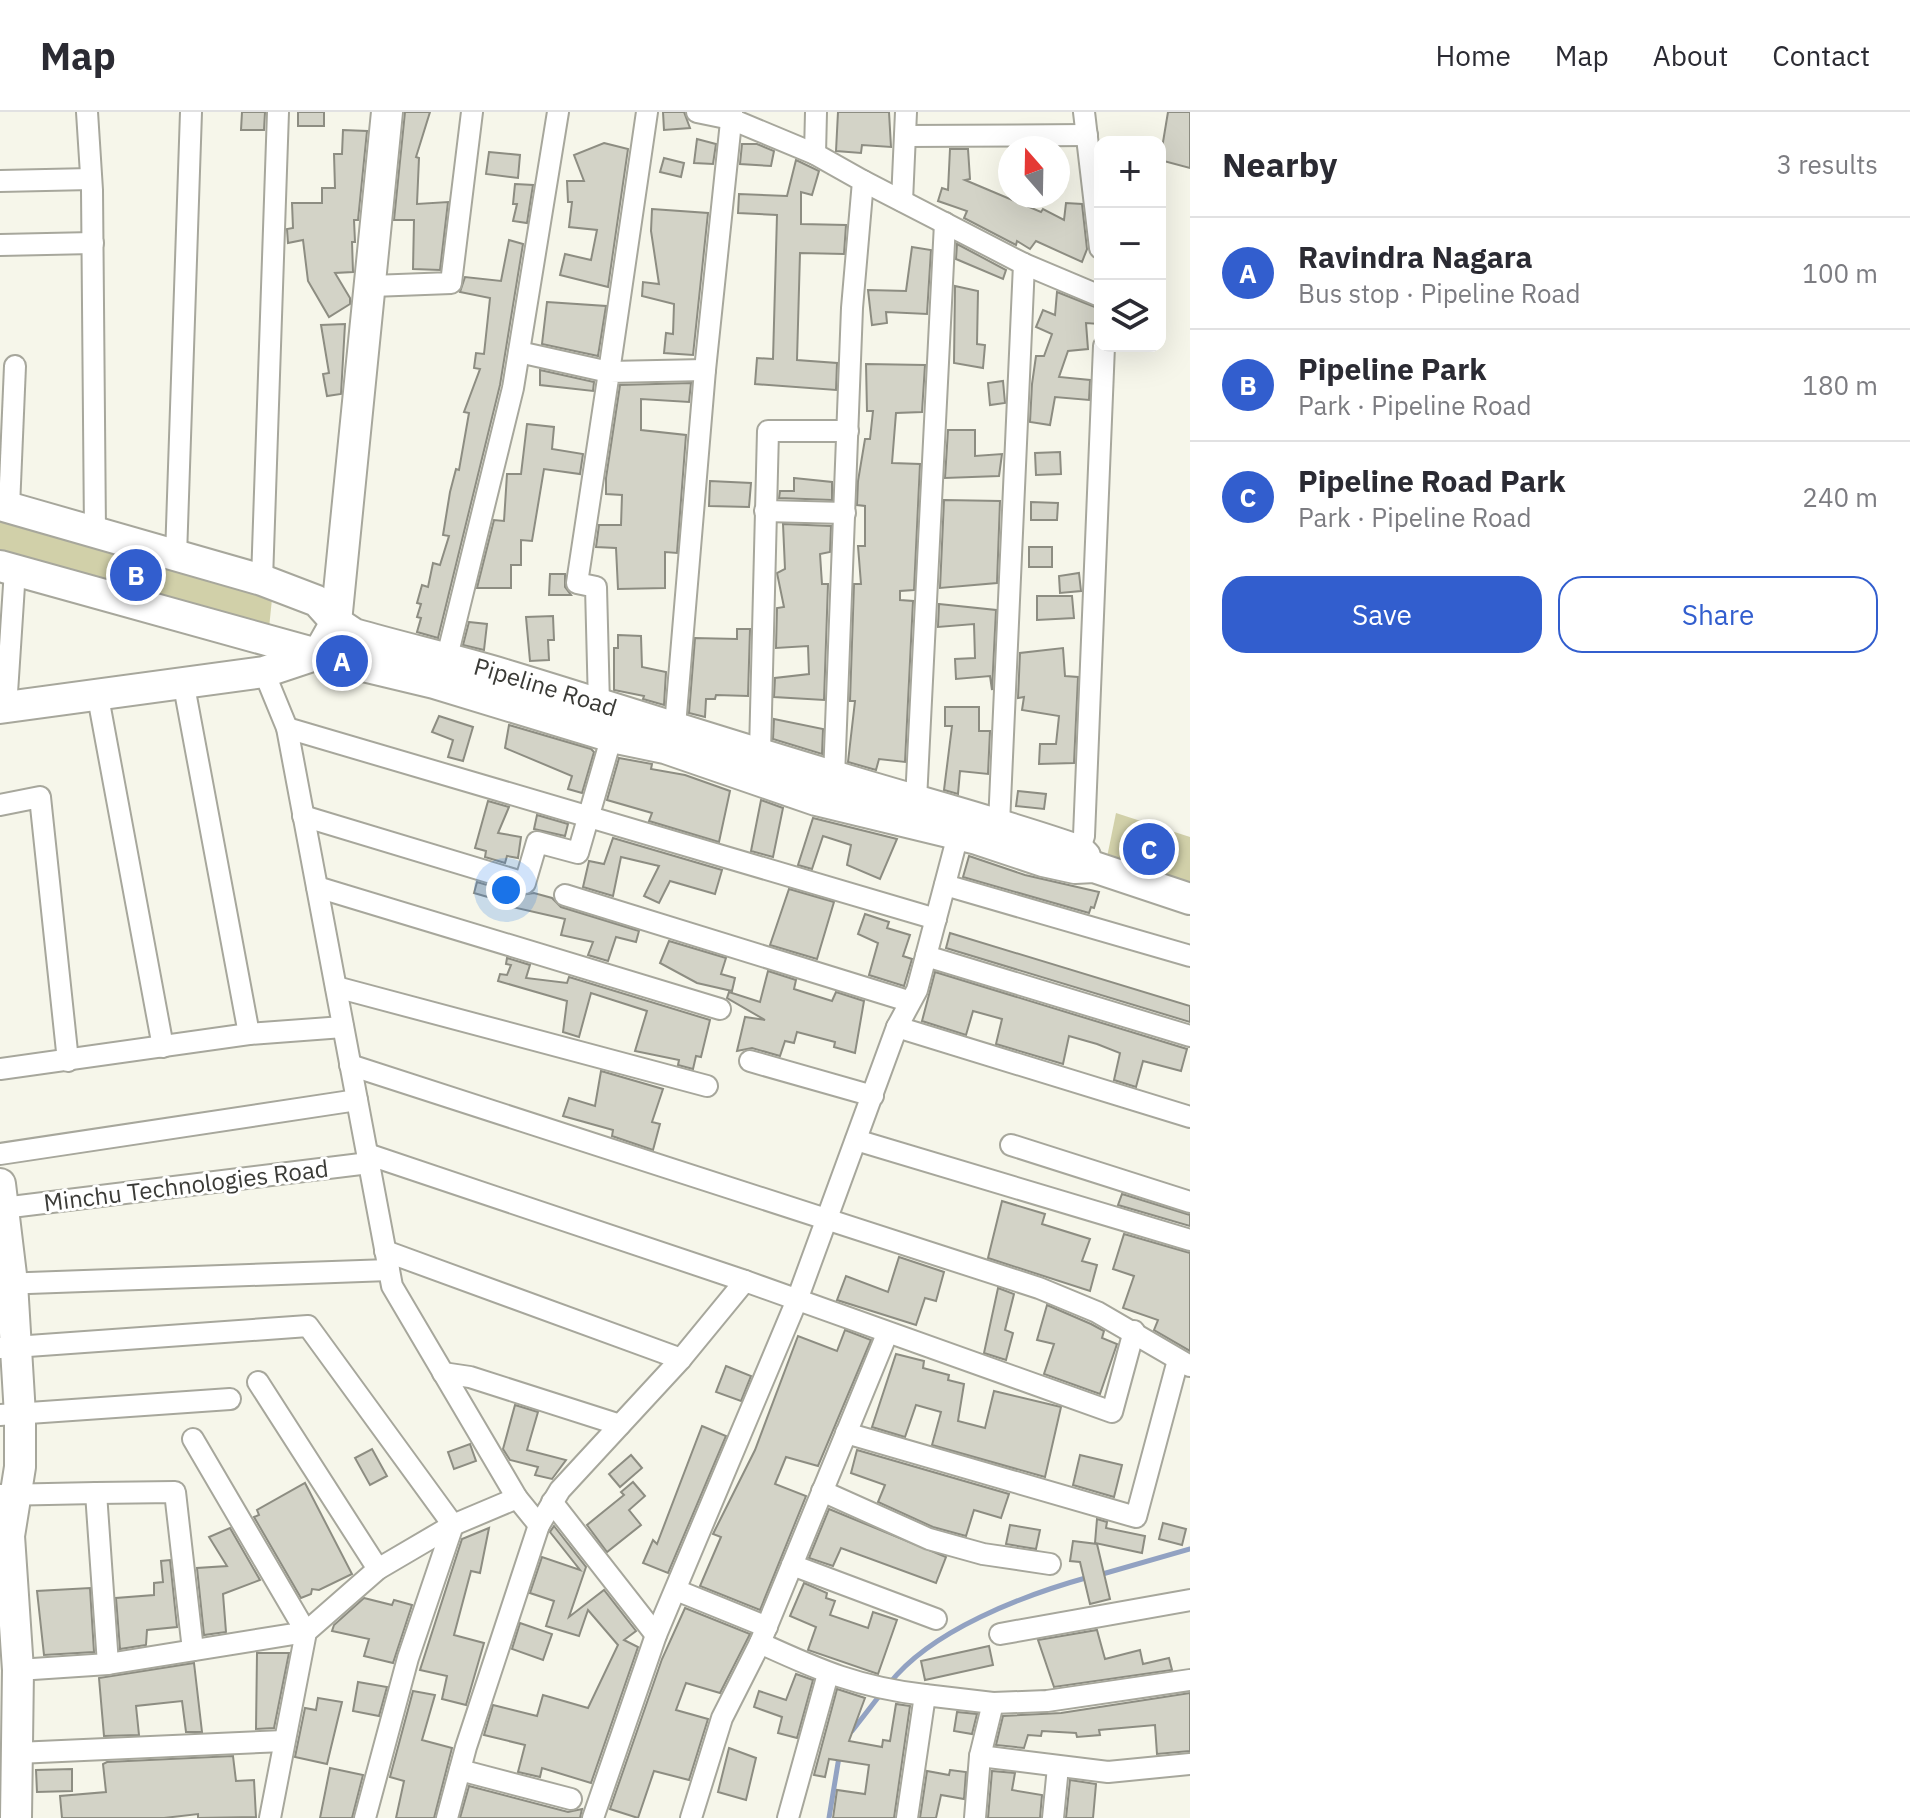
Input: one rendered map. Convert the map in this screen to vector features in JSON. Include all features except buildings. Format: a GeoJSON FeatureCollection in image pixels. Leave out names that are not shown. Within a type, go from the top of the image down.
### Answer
{"type":"FeatureCollection","features":[{"type":"Feature","properties":{"kind":"main road"},"geometry":{"type":"LineString","coordinates":[[3,708],[184,686],[264,672],[318,654],[336,622],[387,112]]}},
{"type":"Feature","properties":{"kind":"main road","name":"Pipeline Road"},"geometry":{"type":"LineString","coordinates":[[4,506],[262,580],[317,601],[336,622],[354,634],[509,676],[610,718],[665,748],[816,800],[1083,862]]}},
{"type":"Feature","properties":{"kind":"main road","name":"Pipeline Road"},"geometry":{"type":"LineString","coordinates":[[8,568],[434,683],[610,718],[675,726],[834,777],[999,824],[1083,862],[1190,899]]}},
{"type":"Feature","properties":{"kind":"main road"},"geometry":{"type":"LineString","coordinates":[[2,1208],[10,1415],[9,1536],[18,1670],[16,1818]]}},
{"type":"Feature","properties":{"kind":"street"},"geometry":{"type":"LineString","coordinates":[[87,112],[93,243],[95,532]]}},
{"type":"Feature","properties":{"kind":"street"},"geometry":{"type":"LineString","coordinates":[[176,556],[191,112]]}},
{"type":"Feature","properties":{"kind":"street"},"geometry":{"type":"LineString","coordinates":[[262,580],[278,112]]}},
{"type":"Feature","properties":{"kind":"street"},"geometry":{"type":"LineString","coordinates":[[372,286],[451,283],[472,112]]}},
{"type":"Feature","properties":{"kind":"street"},"geometry":{"type":"LineString","coordinates":[[446,661],[519,352],[558,112]]}},
{"type":"Feature","properties":{"kind":"street"},"geometry":{"type":"LineString","coordinates":[[303,816],[525,883],[537,842],[578,853],[610,718],[596,587],[577,583],[647,112]]}},
{"type":"Feature","properties":{"kind":"street"},"geometry":{"type":"LineString","coordinates":[[697,112],[732,115],[815,154],[1024,264],[1094,293]]}},
{"type":"Feature","properties":{"kind":"street"},"geometry":{"type":"LineString","coordinates":[[815,154],[816,112]]}},
{"type":"Feature","properties":{"kind":"street"},"geometry":{"type":"LineString","coordinates":[[902,201],[906,112]]}},
{"type":"Feature","properties":{"kind":"street"},"geometry":{"type":"LineString","coordinates":[[1084,112],[1095,208]]}},
{"type":"Feature","properties":{"kind":"street"},"geometry":{"type":"LineString","coordinates":[[675,726],[705,370],[732,115]]}},
{"type":"Feature","properties":{"kind":"street"},"geometry":{"type":"LineString","coordinates":[[905,136],[1087,135]]}},
{"type":"Feature","properties":{"kind":"street"},"geometry":{"type":"LineString","coordinates":[[0,181],[91,179]]}},
{"type":"Feature","properties":{"kind":"street"},"geometry":{"type":"LineString","coordinates":[[834,777],[852,308],[863,181]]}},
{"type":"Feature","properties":{"kind":"street"},"geometry":{"type":"LineString","coordinates":[[916,800],[945,223]]}},
{"type":"Feature","properties":{"kind":"street"},"geometry":{"type":"LineString","coordinates":[[0,245],[93,243]]}},
{"type":"Feature","properties":{"kind":"street"},"geometry":{"type":"LineString","coordinates":[[999,824],[1024,264]]}},
{"type":"Feature","properties":{"kind":"street"},"geometry":{"type":"LineString","coordinates":[[519,352],[609,372],[705,370]]}},
{"type":"Feature","properties":{"kind":"street"},"geometry":{"type":"LineString","coordinates":[[1083,862],[1104,352]]}},
{"type":"Feature","properties":{"kind":"street"},"geometry":{"type":"LineString","coordinates":[[4,506],[15,366]]}},
{"type":"Feature","properties":{"kind":"street"},"geometry":{"type":"LineString","coordinates":[[760,752],[768,431],[848,431]]}},
{"type":"Feature","properties":{"kind":"street"},"geometry":{"type":"LineString","coordinates":[[765,511],[845,513]]}},
{"type":"Feature","properties":{"kind":"street"},"geometry":{"type":"LineString","coordinates":[[3,708],[8,568]]}},
{"type":"Feature","properties":{"kind":"street"},"geometry":{"type":"LineString","coordinates":[[264,672],[287,728],[392,1286],[517,1498],[539,1525]]}},
{"type":"Feature","properties":{"kind":"street"},"geometry":{"type":"LineString","coordinates":[[184,686],[249,1034]]}},
{"type":"Feature","properties":{"kind":"street"},"geometry":{"type":"LineString","coordinates":[[98,697],[163,1047]]}},
{"type":"Feature","properties":{"kind":"street"},"geometry":{"type":"LineString","coordinates":[[287,728],[936,919]]}},
{"type":"Feature","properties":{"kind":"street"},"geometry":{"type":"LineString","coordinates":[[0,805],[40,797],[68,1061]]}},
{"type":"Feature","properties":{"kind":"street"},"geometry":{"type":"LineString","coordinates":[[593,1818],[656,1635],[797,1300],[897,1027],[908,1001],[917,990],[958,835]]}},
{"type":"Feature","properties":{"kind":"street"},"geometry":{"type":"LineString","coordinates":[[945,885],[1190,956]]}},
{"type":"Feature","properties":{"kind":"street"},"geometry":{"type":"LineString","coordinates":[[317,887],[720,1009]]}},
{"type":"Feature","properties":{"kind":"street"},"geometry":{"type":"LineString","coordinates":[[565,895],[908,1001]]}},
{"type":"Feature","properties":{"kind":"street"},"geometry":{"type":"LineString","coordinates":[[926,956],[1190,1036]]}},
{"type":"Feature","properties":{"kind":"street"},"geometry":{"type":"LineString","coordinates":[[336,987],[707,1086]]}},
{"type":"Feature","properties":{"kind":"street"},"geometry":{"type":"LineString","coordinates":[[0,1069],[249,1034],[343,1027]]}},
{"type":"Feature","properties":{"kind":"street"},"geometry":{"type":"LineString","coordinates":[[897,1027],[1190,1117]]}},
{"type":"Feature","properties":{"kind":"street"},"geometry":{"type":"LineString","coordinates":[[750,1061],[873,1096]]}},
{"type":"Feature","properties":{"kind":"street"},"geometry":{"type":"LineString","coordinates":[[350,1065],[1053,1294],[1134,1331],[1184,1363],[1136,1517],[846,1433]]}},
{"type":"Feature","properties":{"kind":"street"},"geometry":{"type":"LineString","coordinates":[[0,1154],[357,1100]]}},
{"type":"Feature","properties":{"kind":"street"},"geometry":{"type":"LineString","coordinates":[[856,1140],[1190,1240]]}},
{"type":"Feature","properties":{"kind":"street"},"geometry":{"type":"LineString","coordinates":[[1011,1145],[1190,1202]]}},
{"type":"Feature","properties":{"kind":"street"},"geometry":{"type":"LineString","coordinates":[[368,1158],[745,1281],[1112,1412],[1134,1331]]}},
{"type":"Feature","properties":{"kind":"street","name":"Minchu Technologies Road"},"geometry":{"type":"LineString","coordinates":[[2,1208],[368,1158]]}},
{"type":"Feature","properties":{"kind":"street"},"geometry":{"type":"LineString","coordinates":[[6,1284],[387,1260],[681,1359]]}},
{"type":"Feature","properties":{"kind":"street"},"geometry":{"type":"LineString","coordinates":[[447,1818],[539,1525],[552,1502],[681,1359],[745,1281]]}},
{"type":"Feature","properties":{"kind":"street"},"geometry":{"type":"LineString","coordinates":[[8,1348],[308,1326],[453,1525]]}},
{"type":"Feature","properties":{"kind":"street"},"geometry":{"type":"LineString","coordinates":[[691,1818],[722,1718],[764,1635],[887,1334]]}},
{"type":"Feature","properties":{"kind":"street"},"geometry":{"type":"LineString","coordinates":[[443,1373],[470,1377],[620,1425]]}},
{"type":"Feature","properties":{"kind":"street"},"geometry":{"type":"LineString","coordinates":[[258,1382],[378,1569]]}},
{"type":"Feature","properties":{"kind":"street"},"geometry":{"type":"LineString","coordinates":[[10,1415],[230,1399]]}},
{"type":"Feature","properties":{"kind":"street"},"geometry":{"type":"LineString","coordinates":[[193,1439],[306,1632],[270,1818]]}},
{"type":"Feature","properties":{"kind":"street"},"geometry":{"type":"LineString","coordinates":[[822,1491],[929,1539],[983,1554],[1050,1564]]}},
{"type":"Feature","properties":{"kind":"street"},"geometry":{"type":"LineString","coordinates":[[8,1495],[175,1492],[193,1650]]}},
{"type":"Feature","properties":{"kind":"street"},"geometry":{"type":"LineString","coordinates":[[96,1493],[108,1664]]}},
{"type":"Feature","properties":{"kind":"street"},"geometry":{"type":"LineString","coordinates":[[18,1670],[108,1664],[306,1632],[378,1569],[453,1525],[517,1498]]}},
{"type":"Feature","properties":{"kind":"street"},"geometry":{"type":"LineString","coordinates":[[552,1502],[656,1635]]}},
{"type":"Feature","properties":{"kind":"street"},"geometry":{"type":"LineString","coordinates":[[365,1818],[408,1658],[453,1525]]}},
{"type":"Feature","properties":{"kind":"street"},"geometry":{"type":"LineString","coordinates":[[792,1565],[936,1619]]}},
{"type":"Feature","properties":{"kind":"street"},"geometry":{"type":"LineString","coordinates":[[676,1590],[764,1635],[828,1674],[884,1690],[993,1703],[1047,1701],[1190,1680]]}},
{"type":"Feature","properties":{"kind":"street"},"geometry":{"type":"LineString","coordinates":[[1000,1634],[1190,1600]]}},
{"type":"Feature","properties":{"kind":"street"},"geometry":{"type":"LineString","coordinates":[[788,1818],[828,1674]]}},
{"type":"Feature","properties":{"kind":"street"},"geometry":{"type":"LineString","coordinates":[[907,1818],[925,1695]]}},
{"type":"Feature","properties":{"kind":"street"},"geometry":{"type":"LineString","coordinates":[[975,1818],[980,1756],[993,1703]]}},
{"type":"Feature","properties":{"kind":"street"},"geometry":{"type":"LineString","coordinates":[[17,1753],[284,1741]]}},
{"type":"Feature","properties":{"kind":"street"},"geometry":{"type":"LineString","coordinates":[[980,1756],[1108,1772],[1190,1764]]}},
{"type":"Feature","properties":{"kind":"street"},"geometry":{"type":"LineString","coordinates":[[1053,1818],[1058,1767]]}},
{"type":"Feature","properties":{"kind":"street"},"geometry":{"type":"LineString","coordinates":[[460,1770],[571,1799]]}},
{"type":"Feature","properties":{"kind":"green space"},"geometry":{"type":"Polygon","coordinates":[[[0,511],[273,589],[268,638],[0,561],[0,511]]]}},
{"type":"Feature","properties":{"kind":"green space"},"geometry":{"type":"Polygon","coordinates":[[[1116,813],[1190,837],[1190,901],[1106,862],[1116,813]]]}},
{"type":"Feature","properties":{"kind":"waterway"},"geometry":{"type":"LineString","coordinates":[[1099,1575],[1190,1549]]}},
{"type":"Feature","properties":{"kind":"waterway"},"geometry":{"type":"LineString","coordinates":[[889,1684],[929,1647],[980,1617],[1089,1577]]}},
{"type":"Feature","properties":{"kind":"waterway"},"geometry":{"type":"LineString","coordinates":[[852,1731],[880,1695]]}},
{"type":"Feature","properties":{"kind":"waterway"},"geometry":{"type":"LineString","coordinates":[[829,1818],[839,1757]]}},
{"type":"Feature","properties":{"kind":"place","name":"Pipeline Park"},"geometry":{"type":"Point","coordinates":[136,575]}},
{"type":"Feature","properties":{"kind":"place","name":"Ravindra Nagara"},"geometry":{"type":"Point","coordinates":[342,661]}},
{"type":"Feature","properties":{"kind":"place","name":"Pipeline Road Park"},"geometry":{"type":"Point","coordinates":[1149,849]}}]}
